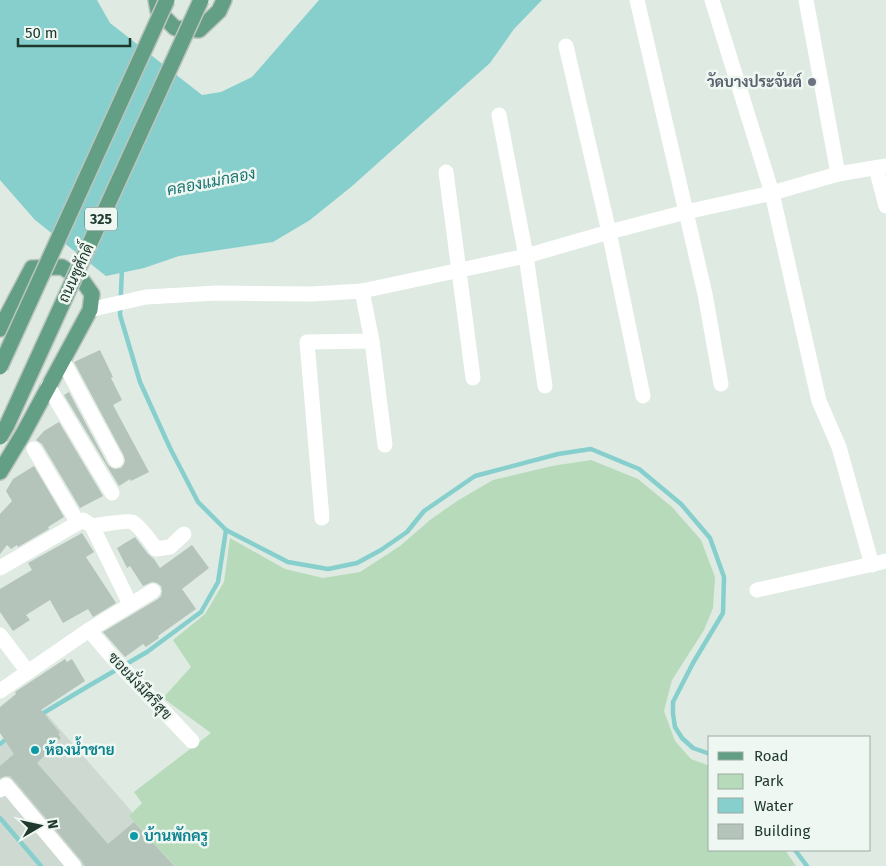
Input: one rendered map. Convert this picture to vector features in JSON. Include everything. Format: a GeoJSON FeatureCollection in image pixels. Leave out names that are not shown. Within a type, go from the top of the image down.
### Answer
{"type":"FeatureCollection","features":[{"type":"Feature","properties":{"kind":"main road"},"geometry":{"type":"LineString","coordinates":[[156,0],[158,11],[175,28],[199,30],[219,11],[224,0]]}},
{"type":"Feature","properties":{"kind":"main road","name":"ถนนชูศักดิ์"},"geometry":{"type":"LineString","coordinates":[[0,367],[168,0]]}},
{"type":"Feature","properties":{"kind":"main road","name":"ถนนชูศักดิ์"},"geometry":{"type":"LineString","coordinates":[[0,436],[7,425],[201,0]]}},
{"type":"Feature","properties":{"kind":"main road"},"geometry":{"type":"LineString","coordinates":[[0,328],[32,268],[62,267],[82,280],[92,294],[90,310],[23,434],[0,472]]}},
{"type":"Feature","properties":{"kind":"street"},"geometry":{"type":"LineString","coordinates":[[637,0],[705,294],[721,384]]}},
{"type":"Feature","properties":{"kind":"street"},"geometry":{"type":"LineString","coordinates":[[712,0],[772,193],[819,401],[839,447],[879,562],[757,590]]}},
{"type":"Feature","properties":{"kind":"street"},"geometry":{"type":"LineString","coordinates":[[811,1],[838,174]]}},
{"type":"Feature","properties":{"kind":"street"},"geometry":{"type":"LineString","coordinates":[[566,46],[609,232],[643,396]]}},
{"type":"Feature","properties":{"kind":"street"},"geometry":{"type":"LineString","coordinates":[[499,115],[526,256],[545,386]]}},
{"type":"Feature","properties":{"kind":"street"},"geometry":{"type":"LineString","coordinates":[[90,310],[146,297],[217,293],[312,294],[362,291],[526,256],[686,212],[772,193],[838,174],[881,166],[886,206]]}},
{"type":"Feature","properties":{"kind":"street"},"geometry":{"type":"LineString","coordinates":[[446,172],[473,378]]}},
{"type":"Feature","properties":{"kind":"street"},"geometry":{"type":"LineString","coordinates":[[362,291],[372,341],[385,445]]}},
{"type":"Feature","properties":{"kind":"street"},"geometry":{"type":"LineString","coordinates":[[322,518],[307,342],[372,341]]}},
{"type":"Feature","properties":{"kind":"street"},"geometry":{"type":"LineString","coordinates":[[63,361],[116,460]]}},
{"type":"Feature","properties":{"kind":"street"},"geometry":{"type":"LineString","coordinates":[[48,386],[112,492]]}},
{"type":"Feature","properties":{"kind":"street"},"geometry":{"type":"LineString","coordinates":[[34,449],[85,524],[130,604]]}},
{"type":"Feature","properties":{"kind":"street"},"geometry":{"type":"LineString","coordinates":[[0,568],[85,524],[126,521],[134,523],[156,549],[170,547],[184,534]]}},
{"type":"Feature","properties":{"kind":"street"},"geometry":{"type":"LineString","coordinates":[[0,691],[89,630],[153,591]]}},
{"type":"Feature","properties":{"kind":"street","name":"ซอยมั่งมีศรีสุข"},"geometry":{"type":"LineString","coordinates":[[89,630],[192,742]]}},
{"type":"Feature","properties":{"kind":"street"},"geometry":{"type":"LineString","coordinates":[[0,635],[28,672]]}},
{"type":"Feature","properties":{"kind":"street"},"geometry":{"type":"LineString","coordinates":[[0,790],[6,785],[74,866]]}},
{"type":"Feature","properties":{"kind":"shaded area"},"geometry":{"type":"Polygon","coordinates":[[[45,712],[179,866],[0,866],[0,747],[45,712]]]}},
{"type":"Feature","properties":{"kind":"green space"},"geometry":{"type":"Polygon","coordinates":[[[591,460],[638,479],[672,507],[701,540],[715,577],[713,608],[704,630],[672,680],[664,711],[675,741],[691,759],[708,765],[708,851],[786,851],[796,866],[175,866],[129,816],[142,803],[134,792],[211,733],[163,698],[191,667],[173,640],[205,614],[224,582],[230,538],[285,569],[323,578],[360,572],[400,546],[430,520],[457,501],[493,480],[552,466],[591,460]]]}},
{"type":"Feature","properties":{"kind":"water","name":"คลองแม่กลอง"},"geometry":{"type":"Polygon","coordinates":[[[0,0],[97,0],[110,23],[202,95],[221,92],[252,77],[319,0],[542,0],[514,29],[490,63],[351,187],[310,220],[273,242],[179,256],[144,268],[106,276],[35,220],[0,180],[0,0]]]}},
{"type":"Feature","properties":{"kind":"building"},"geometry":{"type":"Polygon","coordinates":[[[100,350],[122,400],[113,405],[149,472],[131,481],[130,479],[119,486],[64,395],[69,392],[108,465],[115,469],[121,468],[125,461],[124,456],[74,362],[100,350]]]}},
{"type":"Feature","properties":{"kind":"building"},"geometry":{"type":"Polygon","coordinates":[[[59,422],[103,496],[80,508],[42,444],[36,440],[44,431],[59,422]]]}},
{"type":"Feature","properties":{"kind":"building"},"geometry":{"type":"Polygon","coordinates":[[[34,466],[64,517],[48,527],[49,529],[18,547],[17,545],[11,549],[7,545],[0,554],[0,514],[12,501],[6,491],[13,479],[34,466]]]}},
{"type":"Feature","properties":{"kind":"building"},"geometry":{"type":"Polygon","coordinates":[[[82,533],[94,552],[86,557],[116,603],[93,617],[88,609],[63,623],[50,600],[26,615],[30,620],[13,631],[0,612],[0,589],[32,570],[28,563],[82,533]]]}},
{"type":"Feature","properties":{"kind":"building"},"geometry":{"type":"Polygon","coordinates":[[[135,537],[160,568],[192,545],[209,568],[182,589],[196,609],[146,647],[143,644],[125,657],[103,632],[158,599],[162,591],[161,586],[157,583],[152,582],[143,586],[130,566],[127,568],[117,548],[135,537]]]}},
{"type":"Feature","properties":{"kind":"building"},"geometry":{"type":"Polygon","coordinates":[[[65,659],[67,662],[72,659],[85,681],[41,710],[60,733],[58,734],[61,738],[45,751],[47,753],[37,763],[108,844],[134,822],[174,866],[85,866],[13,779],[10,776],[0,778],[0,766],[14,754],[0,733],[0,707],[16,694],[15,692],[65,659]]]}},
{"type":"Feature","properties":{"kind":"waterway"},"geometry":{"type":"LineString","coordinates":[[122,268],[120,315],[140,382],[170,448],[198,502],[226,530],[288,562],[328,569],[357,563],[381,550],[407,532],[424,511],[475,476],[558,454],[591,449],[639,469],[681,504],[710,538],[724,577],[723,613],[693,663],[673,702],[675,727],[682,738],[693,748],[708,753]]}},
{"type":"Feature","properties":{"kind":"waterway"},"geometry":{"type":"LineString","coordinates":[[40,715],[147,652],[201,612],[218,582],[226,530]]}},
{"type":"Feature","properties":{"kind":"waterway"},"geometry":{"type":"LineString","coordinates":[[0,744],[9,737]]}},
{"type":"Feature","properties":{"kind":"waterway"},"geometry":{"type":"LineString","coordinates":[[0,818],[41,866]]}},
{"type":"Feature","properties":{"kind":"waterway"},"geometry":{"type":"LineString","coordinates":[[796,851],[807,866]]}},
{"type":"Feature","properties":{"kind":"place","name":"วัดบางประจันต์"},"geometry":{"type":"Point","coordinates":[812,82]}},
{"type":"Feature","properties":{"kind":"place","name":"ห้องน้ำชาย"},"geometry":{"type":"Point","coordinates":[35,750]}},
{"type":"Feature","properties":{"kind":"place","name":"บ้านพักครู"},"geometry":{"type":"Point","coordinates":[134,836]}}]}
